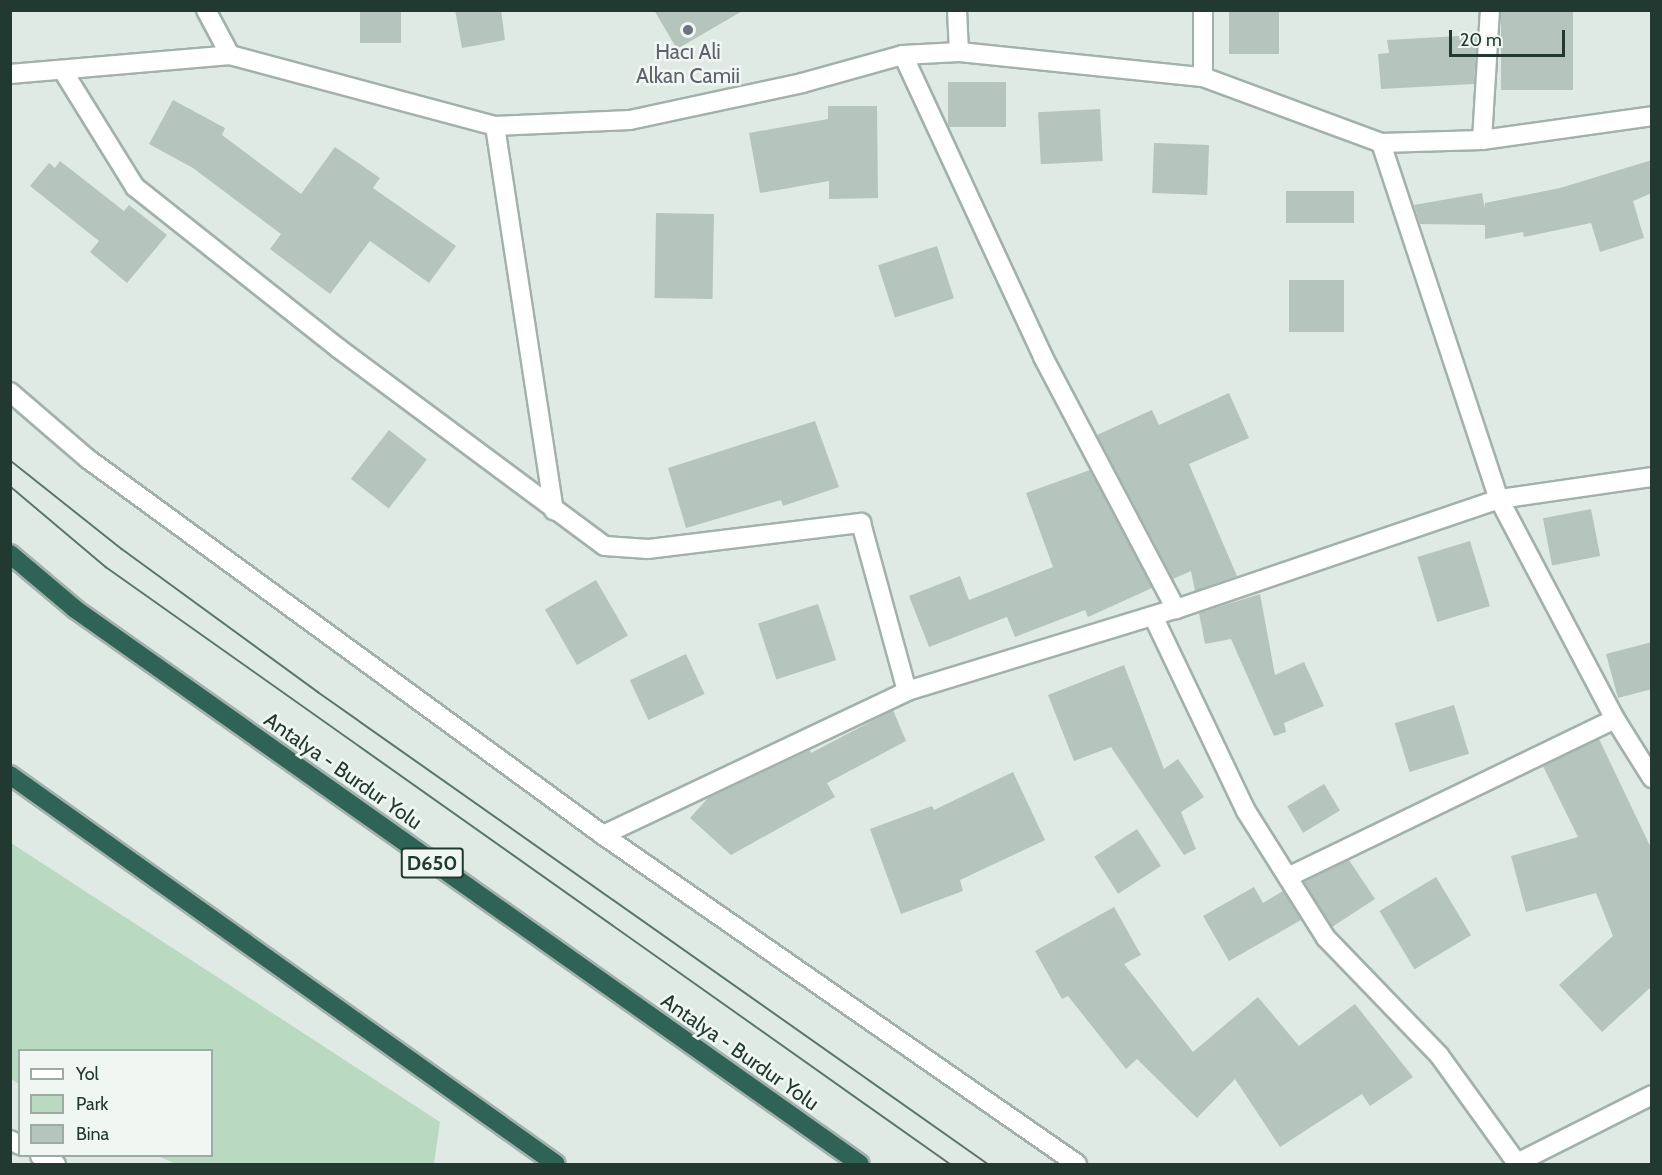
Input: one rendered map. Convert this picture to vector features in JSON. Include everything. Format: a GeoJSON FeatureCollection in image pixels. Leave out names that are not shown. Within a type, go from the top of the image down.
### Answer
{"type":"FeatureCollection","features":[{"type":"Feature","properties":{"kind":"highway","name":"Antalya - Burdur Yolu"},"geometry":{"type":"LineString","coordinates":[[10,554],[75,609],[860,1164]]}},
{"type":"Feature","properties":{"kind":"highway"},"geometry":{"type":"LineString","coordinates":[[10,776],[556,1164]]}},
{"type":"Feature","properties":{"kind":"street"},"geometry":{"type":"LineString","coordinates":[[206,10],[231,56]]}},
{"type":"Feature","properties":{"kind":"street"},"geometry":{"type":"LineString","coordinates":[[957,10],[959,52]]}},
{"type":"Feature","properties":{"kind":"street"},"geometry":{"type":"LineString","coordinates":[[1203,10],[1203,77]]}},
{"type":"Feature","properties":{"kind":"street"},"geometry":{"type":"LineString","coordinates":[[1482,140],[1490,10]]}},
{"type":"Feature","properties":{"kind":"street"},"geometry":{"type":"LineString","coordinates":[[10,74],[231,56],[495,126],[630,120],[802,83],[903,56],[959,52],[1203,77],[1381,143],[1482,140],[1652,116]]}},
{"type":"Feature","properties":{"kind":"street"},"geometry":{"type":"LineString","coordinates":[[903,56],[1043,357],[1176,609]]}},
{"type":"Feature","properties":{"kind":"street"},"geometry":{"type":"LineString","coordinates":[[63,71],[135,187],[338,348],[605,546],[648,549],[861,523],[907,691]]}},
{"type":"Feature","properties":{"kind":"street"},"geometry":{"type":"LineString","coordinates":[[495,126],[554,510]]}},
{"type":"Feature","properties":{"kind":"street"},"geometry":{"type":"LineString","coordinates":[[1381,143],[1499,499],[1615,719],[1652,778]]}},
{"type":"Feature","properties":{"kind":"street"},"geometry":{"type":"LineString","coordinates":[[10,392],[88,459],[603,835],[1077,1164]]}},
{"type":"Feature","properties":{"kind":"street"},"geometry":{"type":"LineString","coordinates":[[603,835],[907,691],[1176,609],[1499,499],[1652,477]]}},
{"type":"Feature","properties":{"kind":"street"},"geometry":{"type":"LineString","coordinates":[[1153,616],[1246,811],[1326,938],[1439,1055],[1516,1164],[1652,1095]]}},
{"type":"Feature","properties":{"kind":"street"},"geometry":{"type":"LineString","coordinates":[[1288,878],[1615,719]]}},
{"type":"Feature","properties":{"kind":"green space"},"geometry":{"type":"Polygon","coordinates":[[[11,843],[440,1122],[434,1164],[176,1164],[160,1157],[213,1157],[213,1049],[18,1049],[18,1083],[11,1079],[11,843]]]}},
{"type":"Feature","properties":{"kind":"building"},"geometry":{"type":"Polygon","coordinates":[[[360,10],[401,10],[401,43],[360,43],[360,10]]]}},
{"type":"Feature","properties":{"kind":"building"},"geometry":{"type":"Polygon","coordinates":[[[455,10],[501,10],[505,40],[462,48],[455,10]]]}},
{"type":"Feature","properties":{"kind":"building","name":"Hacı Ali Alkan Camii"},"geometry":{"type":"Polygon","coordinates":[[[654,10],[744,10],[677,49],[654,10]]]}},
{"type":"Feature","properties":{"kind":"building"},"geometry":{"type":"Polygon","coordinates":[[[1229,10],[1279,10],[1279,54],[1229,54],[1229,10]]]}},
{"type":"Feature","properties":{"kind":"building"},"geometry":{"type":"Polygon","coordinates":[[[1501,10],[1573,10],[1573,90],[1501,90],[1501,10]]]}},
{"type":"Feature","properties":{"kind":"building"},"geometry":{"type":"Polygon","coordinates":[[[1477,35],[1474,84],[1381,89],[1378,54],[1389,53],[1387,40],[1477,35]]]}},
{"type":"Feature","properties":{"kind":"building"},"geometry":{"type":"Polygon","coordinates":[[[948,82],[1006,82],[1006,127],[948,127],[948,82]]]}},
{"type":"Feature","properties":{"kind":"building"},"geometry":{"type":"Polygon","coordinates":[[[173,100],[225,128],[222,135],[301,194],[335,147],[380,178],[373,188],[456,246],[429,283],[370,241],[330,294],[270,249],[281,234],[193,168],[149,144],[173,100]]]}},
{"type":"Feature","properties":{"kind":"building"},"geometry":{"type":"Polygon","coordinates":[[[828,106],[877,106],[878,198],[829,199],[829,181],[760,193],[749,133],[828,119],[828,106]]]}},
{"type":"Feature","properties":{"kind":"building"},"geometry":{"type":"Polygon","coordinates":[[[1100,109],[1103,161],[1041,164],[1038,112],[1100,109]]]}},
{"type":"Feature","properties":{"kind":"building"},"geometry":{"type":"Polygon","coordinates":[[[1154,143],[1209,145],[1207,195],[1152,193],[1154,143]]]}},
{"type":"Feature","properties":{"kind":"building"},"geometry":{"type":"Polygon","coordinates":[[[1652,160],[1652,193],[1633,201],[1644,238],[1600,252],[1591,223],[1524,237],[1523,232],[1485,239],[1485,225],[1420,224],[1414,205],[1482,193],[1485,209],[1485,203],[1560,188],[1652,160]]]}},
{"type":"Feature","properties":{"kind":"building"},"geometry":{"type":"Polygon","coordinates":[[[60,161],[124,211],[129,205],[167,235],[127,283],[90,252],[99,241],[30,186],[49,163],[55,168],[60,161]]]}},
{"type":"Feature","properties":{"kind":"building"},"geometry":{"type":"Polygon","coordinates":[[[1286,191],[1354,191],[1354,223],[1286,223],[1286,191]]]}},
{"type":"Feature","properties":{"kind":"building"},"geometry":{"type":"Polygon","coordinates":[[[656,213],[714,214],[713,299],[655,298],[656,213]]]}},
{"type":"Feature","properties":{"kind":"building"},"geometry":{"type":"Polygon","coordinates":[[[937,246],[954,298],[895,317],[878,265],[937,246]]]}},
{"type":"Feature","properties":{"kind":"building"},"geometry":{"type":"Polygon","coordinates":[[[1289,280],[1344,280],[1344,332],[1289,332],[1289,280]]]}},
{"type":"Feature","properties":{"kind":"building"},"geometry":{"type":"Polygon","coordinates":[[[1229,393],[1249,438],[1189,464],[1237,576],[1195,591],[1191,571],[1173,579],[1097,435],[1152,410],[1159,425],[1229,393]]]}},
{"type":"Feature","properties":{"kind":"building"},"geometry":{"type":"Polygon","coordinates":[[[815,421],[839,487],[783,506],[781,500],[686,528],[668,468],[815,421]]]}},
{"type":"Feature","properties":{"kind":"building"},"geometry":{"type":"Polygon","coordinates":[[[389,430],[427,460],[389,508],[351,479],[389,430]]]}},
{"type":"Feature","properties":{"kind":"building"},"geometry":{"type":"Polygon","coordinates":[[[1090,470],[1152,588],[1088,617],[1085,610],[1015,637],[1007,617],[929,647],[909,596],[960,576],[969,600],[1053,567],[1026,493],[1090,470]]]}},
{"type":"Feature","properties":{"kind":"building"},"geometry":{"type":"Polygon","coordinates":[[[1591,509],[1600,556],[1552,565],[1543,518],[1591,509]]]}},
{"type":"Feature","properties":{"kind":"building"},"geometry":{"type":"Polygon","coordinates":[[[1470,541],[1490,606],[1437,622],[1417,557],[1470,541]]]}},
{"type":"Feature","properties":{"kind":"building"},"geometry":{"type":"Polygon","coordinates":[[[596,580],[628,635],[577,665],[545,610],[596,580]]]}},
{"type":"Feature","properties":{"kind":"building"},"geometry":{"type":"Polygon","coordinates":[[[1260,594],[1275,675],[1304,662],[1324,706],[1284,723],[1286,732],[1274,736],[1231,639],[1205,644],[1199,613],[1260,594]]]}},
{"type":"Feature","properties":{"kind":"building"},"geometry":{"type":"Polygon","coordinates":[[[818,604],[836,660],[776,680],[758,623],[818,604]]]}},
{"type":"Feature","properties":{"kind":"building"},"geometry":{"type":"Polygon","coordinates":[[[1652,642],[1652,689],[1618,698],[1606,654],[1652,642]]]}},
{"type":"Feature","properties":{"kind":"building"},"geometry":{"type":"Polygon","coordinates":[[[686,654],[705,694],[648,720],[630,680],[686,654]]]}},
{"type":"Feature","properties":{"kind":"building"},"geometry":{"type":"Polygon","coordinates":[[[1124,665],[1164,769],[1178,759],[1204,797],[1181,812],[1196,849],[1184,855],[1111,747],[1074,761],[1048,695],[1124,665]]]}},
{"type":"Feature","properties":{"kind":"building"},"geometry":{"type":"Polygon","coordinates":[[[1454,705],[1469,754],[1410,772],[1395,723],[1454,705]]]}},
{"type":"Feature","properties":{"kind":"building"},"geometry":{"type":"Polygon","coordinates":[[[893,710],[906,741],[827,783],[835,797],[731,855],[690,818],[708,798],[810,750],[811,753],[893,710]]]}},
{"type":"Feature","properties":{"kind":"building"},"geometry":{"type":"Polygon","coordinates":[[[1599,739],[1652,850],[1652,986],[1602,1032],[1559,985],[1613,936],[1596,893],[1526,912],[1511,856],[1578,837],[1543,766],[1599,739]]]}},
{"type":"Feature","properties":{"kind":"building"},"geometry":{"type":"Polygon","coordinates":[[[1013,772],[1045,840],[960,880],[963,891],[901,914],[870,829],[932,806],[934,810],[1013,772]]]}},
{"type":"Feature","properties":{"kind":"building"},"geometry":{"type":"Polygon","coordinates":[[[1324,784],[1340,811],[1303,833],[1287,806],[1324,784]]]}},
{"type":"Feature","properties":{"kind":"building"},"geometry":{"type":"Polygon","coordinates":[[[1137,829],[1161,866],[1118,894],[1094,857],[1137,829]]]}},
{"type":"Feature","properties":{"kind":"building"},"geometry":{"type":"Polygon","coordinates":[[[1349,860],[1375,899],[1332,927],[1304,882],[1349,860]]]}},
{"type":"Feature","properties":{"kind":"building"},"geometry":{"type":"Polygon","coordinates":[[[1436,877],[1471,935],[1414,969],[1379,911],[1436,877]]]}},
{"type":"Feature","properties":{"kind":"building"},"geometry":{"type":"Polygon","coordinates":[[[1254,887],[1263,903],[1283,891],[1301,920],[1229,961],[1203,916],[1254,887]]]}},
{"type":"Feature","properties":{"kind":"building"},"geometry":{"type":"Polygon","coordinates":[[[1114,907],[1141,955],[1124,964],[1193,1052],[1258,997],[1299,1046],[1355,1004],[1413,1077],[1370,1106],[1362,1094],[1280,1147],[1235,1079],[1197,1118],[1137,1059],[1126,1069],[1068,996],[1062,999],[1035,951],[1114,907]]]}},
{"type":"Feature","properties":{"kind":"tram line"},"geometry":{"type":"LineString","coordinates":[[10,460],[122,549],[318,692],[988,1164]]}},
{"type":"Feature","properties":{"kind":"tram line"},"geometry":{"type":"LineString","coordinates":[[10,486],[106,567],[950,1164]]}},
{"type":"Feature","properties":{"kind":"place","name":"Hacı Ali Alkan Camii"},"geometry":{"type":"Point","coordinates":[688,30]}}]}
